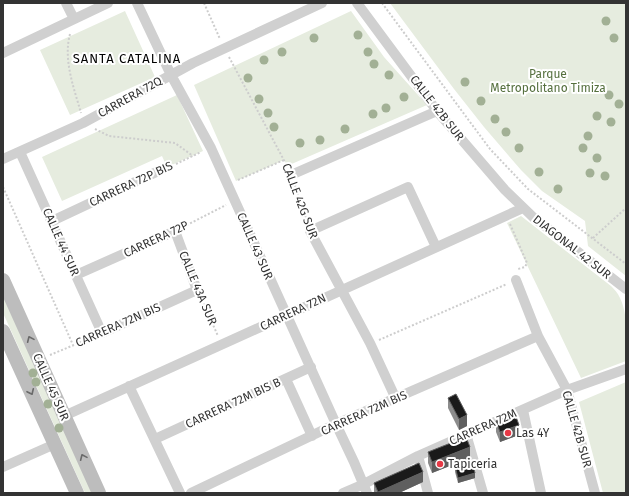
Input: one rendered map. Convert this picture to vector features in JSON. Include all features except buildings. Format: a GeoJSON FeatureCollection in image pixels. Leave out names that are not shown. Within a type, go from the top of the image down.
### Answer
{"type":"FeatureCollection","features":[{"type":"Feature","properties":{"kind":"street"},"geometry":{"type":"LineString","coordinates":[[66,3],[74,19]]}},
{"type":"Feature","properties":{"kind":"street"},"geometry":{"type":"LineString","coordinates":[[3,52],[108,3]]}},
{"type":"Feature","properties":{"kind":"street","name":"CALLE 43 SUR"},"geometry":{"type":"LineString","coordinates":[[137,3],[171,75],[211,148],[365,489]]}},
{"type":"Feature","properties":{"kind":"street","name":"CARRERA 72Q"},"geometry":{"type":"LineString","coordinates":[[3,159],[83,123],[171,75],[322,3]]}},
{"type":"Feature","properties":{"kind":"street","name":"CALLE 42B SUR"},"geometry":{"type":"LineString","coordinates":[[357,3],[437,111],[505,190],[523,208]]}},
{"type":"Feature","properties":{"kind":"street"},"geometry":{"type":"LineString","coordinates":[[291,175],[437,111]]}},
{"type":"Feature","properties":{"kind":"street","name":"CALLE 44 SUR"},"geometry":{"type":"LineString","coordinates":[[20,152],[102,333]]}},
{"type":"Feature","properties":{"kind":"street","name":"CARRERA 72P BIS"},"geometry":{"type":"LineString","coordinates":[[52,221],[167,167]]}},
{"type":"Feature","properties":{"kind":"street"},"geometry":{"type":"LineString","coordinates":[[310,231],[408,187],[436,246]]}},
{"type":"Feature","properties":{"kind":"street","name":"CARRERA 72N"},"geometry":{"type":"LineString","coordinates":[[64,416],[436,246],[523,208]]}},
{"type":"Feature","properties":{"kind":"street","name":"DIAGONAL 42 SUR"},"geometry":{"type":"LineString","coordinates":[[523,208],[624,288]]}},
{"type":"Feature","properties":{"kind":"street","name":"CARRERA 72P"},"geometry":{"type":"LineString","coordinates":[[76,275],[175,231]]}},
{"type":"Feature","properties":{"kind":"street","name":"CALLE 43A SUR"},"geometry":{"type":"LineString","coordinates":[[175,231],[197,290]]}},
{"type":"Feature","properties":{"kind":"street","name":"CALLE 42G SUR"},"geometry":{"type":"LineString","coordinates":[[310,231],[370,343],[396,399]]}},
{"type":"Feature","properties":{"kind":"street","name":"CALLE 45 SUR"},"geometry":{"type":"LineString","coordinates":[[3,280],[100,493]]}},
{"type":"Feature","properties":{"kind":"street","name":"CALLE 42B SUR"},"geometry":{"type":"LineString","coordinates":[[516,280],[538,336],[567,390],[595,493]]}},
{"type":"Feature","properties":{"kind":"street","name":"CARRERA 72N BIS"},"geometry":{"type":"LineString","coordinates":[[102,333],[197,290]]}},
{"type":"Feature","properties":{"kind":"street","name":"CALLE 45 SUR"},"geometry":{"type":"LineString","coordinates":[[3,331],[77,493]]}},
{"type":"Feature","properties":{"kind":"street","name":"CARRERA 72M BIS"},"geometry":{"type":"LineString","coordinates":[[191,493],[336,424],[538,336]]}},
{"type":"Feature","properties":{"kind":"street","name":"CARRERA 72M BIS B"},"geometry":{"type":"LineString","coordinates":[[154,439],[310,367]]}},
{"type":"Feature","properties":{"kind":"street","name":"CARRERA 72M"},"geometry":{"type":"LineString","coordinates":[[343,493],[365,489],[418,456],[567,390],[626,369]]}},
{"type":"Feature","properties":{"kind":"street"},"geometry":{"type":"LineString","coordinates":[[286,379],[312,436]]}},
{"type":"Feature","properties":{"kind":"street"},"geometry":{"type":"LineString","coordinates":[[129,386],[180,493]]}},
{"type":"Feature","properties":{"kind":"street"},"geometry":{"type":"LineString","coordinates":[[523,410],[541,493]]}},
{"type":"Feature","properties":{"kind":"street"},"geometry":{"type":"LineString","coordinates":[[466,434],[483,493]]}},
{"type":"Feature","properties":{"kind":"street"},"geometry":{"type":"LineString","coordinates":[[3,467],[55,444]]}},
{"type":"Feature","properties":{"kind":"street"},"geometry":{"type":"LineString","coordinates":[[418,456],[428,493]]}},
{"type":"Feature","properties":{"kind":"path","name":"CALLE 42G SUR"},"geometry":{"type":"LineString","coordinates":[[204,3],[224,49],[291,175],[310,231]]}},
{"type":"Feature","properties":{"kind":"path"},"geometry":{"type":"LineString","coordinates":[[382,3],[490,149],[528,189],[626,264]]}},
{"type":"Feature","properties":{"kind":"path"},"geometry":{"type":"LineString","coordinates":[[74,19],[67,45],[70,75],[83,123],[109,136],[175,143],[193,156]]}},
{"type":"Feature","properties":{"kind":"path","name":"CARRERA 72P BIS"},"geometry":{"type":"LineString","coordinates":[[167,167],[211,148]]}},
{"type":"Feature","properties":{"kind":"path"},"geometry":{"type":"LineString","coordinates":[[228,185],[284,160]]}},
{"type":"Feature","properties":{"kind":"path"},"geometry":{"type":"LineString","coordinates":[[3,187],[74,345]]}},
{"type":"Feature","properties":{"kind":"path","name":"CARRERA 72P"},"geometry":{"type":"LineString","coordinates":[[175,231],[235,200]]}},
{"type":"Feature","properties":{"kind":"path"},"geometry":{"type":"LineString","coordinates":[[592,238],[626,208]]}},
{"type":"Feature","properties":{"kind":"path"},"geometry":{"type":"LineString","coordinates":[[370,343],[516,280],[513,275],[514,272],[527,264],[506,215]]}},
{"type":"Feature","properties":{"kind":"path","name":"CALLE 43A SUR"},"geometry":{"type":"LineString","coordinates":[[197,290],[222,345]]}},
{"type":"Feature","properties":{"kind":"path","name":"CARRERA 72N BIS"},"geometry":{"type":"LineString","coordinates":[[39,360],[102,333]]}},
{"type":"Feature","properties":{"kind":"green space","name":"Parque Metropolitano Timiza"},"geometry":{"type":"Polygon","coordinates":[[[390,3],[626,3],[626,276],[588,246],[585,221],[542,191],[521,170],[454,89],[390,3]]]}},
{"type":"Feature","properties":{"kind":"green space"},"geometry":{"type":"Polygon","coordinates":[[[125,11],[155,77],[70,115],[40,50],[125,11]]]}},
{"type":"Feature","properties":{"kind":"green space"},"geometry":{"type":"Polygon","coordinates":[[[351,11],[384,57],[427,105],[287,166],[284,160],[236,181],[194,85],[351,11]]]}},
{"type":"Feature","properties":{"kind":"green space"},"geometry":{"type":"Polygon","coordinates":[[[177,95],[203,151],[167,167],[162,156],[62,201],[42,157],[177,95]]]}},
{"type":"Feature","properties":{"kind":"green space"},"geometry":{"type":"Polygon","coordinates":[[[521,216],[611,286],[617,293],[625,313],[626,361],[581,378],[507,223],[521,216]]]}},
{"type":"Feature","properties":{"kind":"green space"},"geometry":{"type":"Polygon","coordinates":[[[3,296],[93,493],[85,493],[3,313],[3,296]]]}},
{"type":"Feature","properties":{"kind":"green space"},"geometry":{"type":"Polygon","coordinates":[[[626,382],[626,493],[603,493],[579,402],[626,382]]]}},
{"type":"Feature","properties":{"kind":"place","name":"Las 4Y"},"geometry":{"type":"Point","coordinates":[508,433]}},
{"type":"Feature","properties":{"kind":"place","name":"Tapiceria"},"geometry":{"type":"Point","coordinates":[440,464]}},
{"type":"Feature","properties":{"kind":"district","name":"SANTA CATALINA"},"geometry":{"type":"Point","coordinates":[127,58]}}]}
